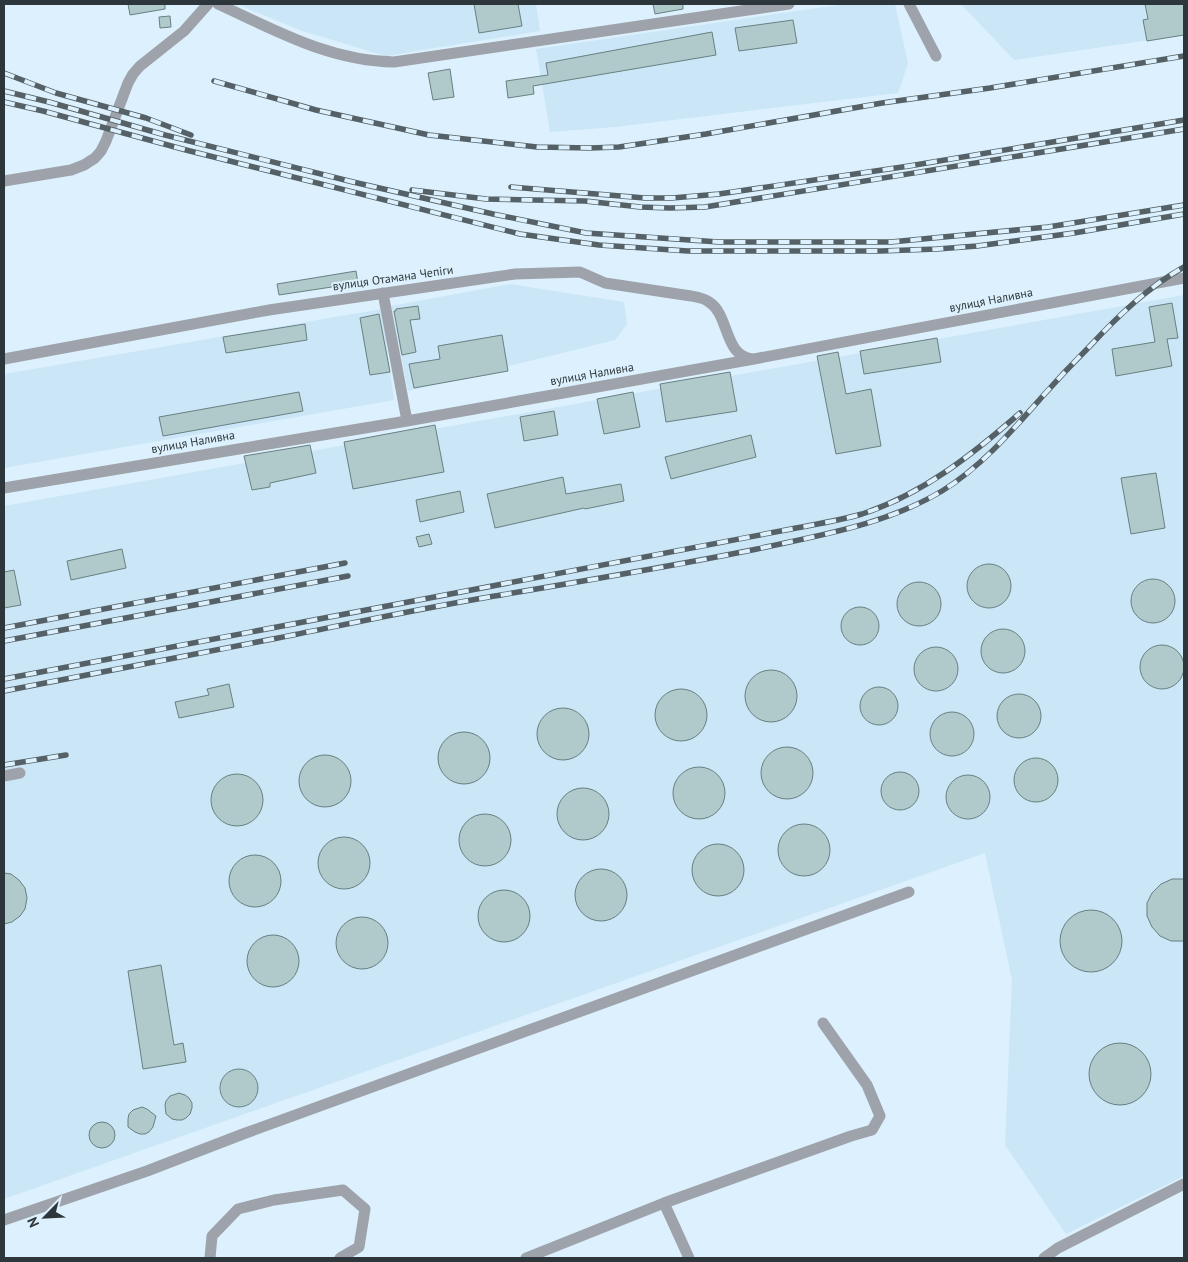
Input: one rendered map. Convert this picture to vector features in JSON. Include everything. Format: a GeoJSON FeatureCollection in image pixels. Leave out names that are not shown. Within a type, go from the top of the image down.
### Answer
{"type":"FeatureCollection","features":[{"type":"Feature","properties":{"kind":"street"},"geometry":{"type":"LineString","coordinates":[[4,181],[71,170],[95,158],[106,141],[133,74],[140,66],[184,31],[208,4]]}},
{"type":"Feature","properties":{"kind":"street"},"geometry":{"type":"LineString","coordinates":[[218,4],[316,48],[375,62],[394,62],[789,4]]}},
{"type":"Feature","properties":{"kind":"street"},"geometry":{"type":"LineString","coordinates":[[909,4],[936,56]]}},
{"type":"Feature","properties":{"kind":"street","name":"вулиця Отамана Чепіги"},"geometry":{"type":"LineString","coordinates":[[4,359],[269,310],[516,274],[580,272],[605,283],[691,296],[709,302],[721,315],[735,349],[740,355],[754,359]]}},
{"type":"Feature","properties":{"kind":"street","name":"вулиця Наливна"},"geometry":{"type":"LineString","coordinates":[[4,488],[754,359],[1184,278]]}},
{"type":"Feature","properties":{"kind":"street"},"geometry":{"type":"LineString","coordinates":[[383,294],[407,420]]}},
{"type":"Feature","properties":{"kind":"street"},"geometry":{"type":"LineString","coordinates":[[4,776],[20,773]]}},
{"type":"Feature","properties":{"kind":"street"},"geometry":{"type":"LineString","coordinates":[[4,1220],[147,1171],[243,1134],[909,892]]}},
{"type":"Feature","properties":{"kind":"street"},"geometry":{"type":"LineString","coordinates":[[526,1258],[664,1203],[872,1130],[880,1116],[867,1085],[823,1023]]}},
{"type":"Feature","properties":{"kind":"street"},"geometry":{"type":"LineString","coordinates":[[1044,1258],[1058,1248],[1184,1184]]}},
{"type":"Feature","properties":{"kind":"street"},"geometry":{"type":"LineString","coordinates":[[210,1258],[212,1236],[238,1209],[274,1200],[342,1190],[365,1209],[359,1247],[340,1258]]}},
{"type":"Feature","properties":{"kind":"street"},"geometry":{"type":"LineString","coordinates":[[664,1203],[689,1258]]}},
{"type":"Feature","properties":{"kind":"shaded area"},"geometry":{"type":"Polygon","coordinates":[[[237,4],[536,4],[540,31],[386,56],[302,31],[237,4]]]}},
{"type":"Feature","properties":{"kind":"shaded area"},"geometry":{"type":"Polygon","coordinates":[[[845,4],[895,4],[908,63],[898,93],[615,127],[550,132],[536,49],[845,4]]]}},
{"type":"Feature","properties":{"kind":"shaded area"},"geometry":{"type":"Polygon","coordinates":[[[961,4],[1184,4],[1184,35],[1014,60],[961,4]]]}},
{"type":"Feature","properties":{"kind":"shaded area"},"geometry":{"type":"Polygon","coordinates":[[[510,284],[624,302],[627,324],[615,340],[408,391],[391,306],[510,284]]]}},
{"type":"Feature","properties":{"kind":"shaded area"},"geometry":{"type":"Polygon","coordinates":[[[1184,295],[1184,1176],[1066,1234],[1005,1145],[1012,980],[985,853],[4,1199],[4,506],[1184,295]]]}},
{"type":"Feature","properties":{"kind":"shaded area"},"geometry":{"type":"Polygon","coordinates":[[[382,309],[394,400],[4,468],[4,374],[382,309]]]}},
{"type":"Feature","properties":{"kind":"building"},"geometry":{"type":"Polygon","coordinates":[[[128,4],[165,4],[165,9],[130,15],[128,4]]]}},
{"type":"Feature","properties":{"kind":"building"},"geometry":{"type":"Polygon","coordinates":[[[474,4],[518,4],[522,26],[479,33],[474,4]]]}},
{"type":"Feature","properties":{"kind":"building"},"geometry":{"type":"Polygon","coordinates":[[[653,4],[683,4],[683,9],[655,14],[653,4]]]}},
{"type":"Feature","properties":{"kind":"building"},"geometry":{"type":"Polygon","coordinates":[[[1145,4],[1184,4],[1184,35],[1147,41],[1143,20],[1148,19],[1145,4]]]}},
{"type":"Feature","properties":{"kind":"building"},"geometry":{"type":"Polygon","coordinates":[[[170,16],[171,27],[160,28],[159,17],[170,16]]]}},
{"type":"Feature","properties":{"kind":"building"},"geometry":{"type":"Polygon","coordinates":[[[793,20],[797,43],[739,51],[735,28],[793,20]]]}},
{"type":"Feature","properties":{"kind":"building"},"geometry":{"type":"Polygon","coordinates":[[[712,32],[716,55],[533,86],[534,94],[508,98],[506,81],[548,75],[546,63],[712,32]]]}},
{"type":"Feature","properties":{"kind":"building"},"geometry":{"type":"Polygon","coordinates":[[[450,69],[454,97],[433,100],[428,73],[450,69]]]}},
{"type":"Feature","properties":{"kind":"building"},"geometry":{"type":"Polygon","coordinates":[[[356,271],[358,283],[279,295],[277,284],[356,271]]]}},
{"type":"Feature","properties":{"kind":"building"},"geometry":{"type":"Polygon","coordinates":[[[1172,303],[1178,338],[1167,339],[1172,366],[1116,376],[1112,349],[1155,342],[1149,307],[1172,303]]]}},
{"type":"Feature","properties":{"kind":"building"},"geometry":{"type":"Polygon","coordinates":[[[418,306],[420,319],[410,320],[416,352],[402,355],[394,311],[396,309],[418,306]]]}},
{"type":"Feature","properties":{"kind":"building"},"geometry":{"type":"Polygon","coordinates":[[[379,314],[390,372],[370,375],[360,318],[379,314]]]}},
{"type":"Feature","properties":{"kind":"building"},"geometry":{"type":"Polygon","coordinates":[[[305,324],[307,340],[226,353],[223,337],[305,324]]]}},
{"type":"Feature","properties":{"kind":"building"},"geometry":{"type":"Polygon","coordinates":[[[502,335],[508,371],[414,388],[409,364],[440,359],[438,346],[502,335]]]}},
{"type":"Feature","properties":{"kind":"building"},"geometry":{"type":"Polygon","coordinates":[[[937,338],[941,362],[864,374],[860,351],[937,338]]]}},
{"type":"Feature","properties":{"kind":"building"},"geometry":{"type":"Polygon","coordinates":[[[838,352],[846,394],[871,389],[881,446],[836,454],[817,356],[838,352]]]}},
{"type":"Feature","properties":{"kind":"building"},"geometry":{"type":"Polygon","coordinates":[[[730,372],[737,411],[666,422],[660,384],[730,372]]]}},
{"type":"Feature","properties":{"kind":"building"},"geometry":{"type":"Polygon","coordinates":[[[299,392],[303,411],[163,436],[159,417],[299,392]]]}},
{"type":"Feature","properties":{"kind":"building"},"geometry":{"type":"Polygon","coordinates":[[[633,392],[640,427],[604,434],[597,399],[633,392]]]}},
{"type":"Feature","properties":{"kind":"building"},"geometry":{"type":"Polygon","coordinates":[[[554,411],[558,435],[524,441],[520,417],[554,411]]]}},
{"type":"Feature","properties":{"kind":"building"},"geometry":{"type":"Polygon","coordinates":[[[435,425],[444,472],[353,489],[344,442],[435,425]]]}},
{"type":"Feature","properties":{"kind":"building"},"geometry":{"type":"Polygon","coordinates":[[[751,435],[756,457],[671,479],[665,457],[751,435]]]}},
{"type":"Feature","properties":{"kind":"building"},"geometry":{"type":"Polygon","coordinates":[[[310,445],[316,473],[270,483],[270,487],[252,490],[244,456],[310,445]]]}},
{"type":"Feature","properties":{"kind":"building"},"geometry":{"type":"Polygon","coordinates":[[[1156,473],[1165,528],[1131,534],[1121,478],[1156,473]]]}},
{"type":"Feature","properties":{"kind":"building"},"geometry":{"type":"Polygon","coordinates":[[[563,477],[566,494],[621,484],[624,501],[495,528],[487,494],[563,477]]]}},
{"type":"Feature","properties":{"kind":"building"},"geometry":{"type":"Polygon","coordinates":[[[460,491],[464,512],[420,522],[416,500],[460,491]]]}},
{"type":"Feature","properties":{"kind":"building"},"geometry":{"type":"Polygon","coordinates":[[[429,534],[432,544],[419,547],[416,537],[429,534]]]}},
{"type":"Feature","properties":{"kind":"building"},"geometry":{"type":"Polygon","coordinates":[[[122,549],[126,568],[71,580],[67,561],[122,549]]]}},
{"type":"Feature","properties":{"kind":"building"},"geometry":{"type":"Polygon","coordinates":[[[989,564],[1001,568],[1007,574],[1011,586],[1007,598],[1001,604],[989,608],[977,604],[971,598],[967,586],[971,574],[977,568],[989,564]]]}},
{"type":"Feature","properties":{"kind":"building"},"geometry":{"type":"Polygon","coordinates":[[[14,570],[21,605],[4,608],[4,572],[14,570]]]}},
{"type":"Feature","properties":{"kind":"building"},"geometry":{"type":"Polygon","coordinates":[[[1153,579],[1165,583],[1171,589],[1175,601],[1171,613],[1165,619],[1153,623],[1141,619],[1135,613],[1131,601],[1135,589],[1141,583],[1153,579]]]}},
{"type":"Feature","properties":{"kind":"building"},"geometry":{"type":"Polygon","coordinates":[[[919,582],[931,586],[937,592],[941,604],[937,616],[931,622],[919,626],[907,622],[901,616],[897,604],[901,592],[907,586],[919,582]]]}},
{"type":"Feature","properties":{"kind":"building"},"geometry":{"type":"Polygon","coordinates":[[[860,607],[873,613],[879,626],[873,639],[860,645],[847,639],[841,626],[847,613],[860,607]]]}},
{"type":"Feature","properties":{"kind":"building"},"geometry":{"type":"Polygon","coordinates":[[[1003,629],[1015,633],[1021,639],[1025,651],[1021,663],[1015,669],[1003,673],[991,669],[985,663],[981,651],[985,639],[991,633],[1003,629]]]}},
{"type":"Feature","properties":{"kind":"building"},"geometry":{"type":"Polygon","coordinates":[[[1162,645],[1174,649],[1180,655],[1184,667],[1180,679],[1174,685],[1162,689],[1150,685],[1144,679],[1140,667],[1144,655],[1150,649],[1162,645]]]}},
{"type":"Feature","properties":{"kind":"building"},"geometry":{"type":"Polygon","coordinates":[[[936,647],[948,651],[954,657],[958,669],[954,681],[948,687],[936,691],[924,687],[918,681],[914,669],[918,657],[924,651],[936,647]]]}},
{"type":"Feature","properties":{"kind":"building"},"geometry":{"type":"Polygon","coordinates":[[[771,670],[781,672],[789,678],[795,686],[797,696],[795,706],[789,714],[781,720],[771,722],[761,720],[753,714],[747,706],[745,696],[747,686],[753,678],[761,672],[771,670]]]}},
{"type":"Feature","properties":{"kind":"building"},"geometry":{"type":"Polygon","coordinates":[[[229,684],[234,707],[179,718],[175,702],[209,695],[207,689],[229,684]]]}},
{"type":"Feature","properties":{"kind":"building"},"geometry":{"type":"Polygon","coordinates":[[[879,687],[892,693],[898,706],[892,719],[879,725],[866,719],[860,706],[866,693],[879,687]]]}},
{"type":"Feature","properties":{"kind":"building"},"geometry":{"type":"Polygon","coordinates":[[[681,689],[691,691],[699,697],[705,705],[707,715],[705,725],[699,733],[691,739],[681,741],[671,739],[663,733],[657,725],[655,715],[657,705],[663,697],[671,691],[681,689]]]}},
{"type":"Feature","properties":{"kind":"building"},"geometry":{"type":"Polygon","coordinates":[[[1019,694],[1031,698],[1037,704],[1041,716],[1037,728],[1031,734],[1019,738],[1007,734],[1001,728],[997,716],[1001,704],[1007,698],[1019,694]]]}},
{"type":"Feature","properties":{"kind":"building"},"geometry":{"type":"Polygon","coordinates":[[[563,708],[573,710],[581,716],[587,724],[589,734],[587,744],[581,752],[573,758],[563,760],[553,758],[545,752],[539,744],[537,734],[539,724],[545,716],[553,710],[563,708]]]}},
{"type":"Feature","properties":{"kind":"building"},"geometry":{"type":"Polygon","coordinates":[[[952,712],[964,716],[970,722],[974,734],[970,746],[964,752],[952,756],[940,752],[934,746],[930,734],[934,722],[940,716],[952,712]]]}},
{"type":"Feature","properties":{"kind":"building"},"geometry":{"type":"Polygon","coordinates":[[[464,732],[474,734],[482,740],[488,748],[490,758],[488,768],[482,776],[474,782],[464,784],[454,782],[446,776],[440,768],[438,758],[440,748],[446,740],[454,734],[464,732]]]}},
{"type":"Feature","properties":{"kind":"building"},"geometry":{"type":"Polygon","coordinates":[[[787,747],[797,749],[805,755],[811,763],[813,773],[811,783],[805,791],[797,797],[787,799],[777,797],[769,791],[763,783],[761,773],[763,763],[769,755],[777,749],[787,747]]]}},
{"type":"Feature","properties":{"kind":"building"},"geometry":{"type":"Polygon","coordinates":[[[325,755],[335,757],[343,763],[349,771],[351,781],[349,791],[343,799],[335,805],[325,807],[315,805],[307,799],[301,791],[299,781],[301,771],[307,763],[315,757],[325,755]]]}},
{"type":"Feature","properties":{"kind":"building"},"geometry":{"type":"Polygon","coordinates":[[[1036,758],[1048,762],[1054,768],[1058,780],[1054,792],[1048,798],[1036,802],[1024,798],[1018,792],[1014,780],[1018,768],[1024,762],[1036,758]]]}},
{"type":"Feature","properties":{"kind":"building"},"geometry":{"type":"Polygon","coordinates":[[[699,767],[709,769],[717,775],[723,783],[725,793],[723,803],[717,811],[709,817],[699,819],[689,817],[681,811],[675,803],[673,793],[675,783],[681,775],[689,769],[699,767]]]}},
{"type":"Feature","properties":{"kind":"building"},"geometry":{"type":"Polygon","coordinates":[[[900,772],[913,778],[919,791],[913,804],[900,810],[887,804],[881,791],[887,778],[900,772]]]}},
{"type":"Feature","properties":{"kind":"building"},"geometry":{"type":"Polygon","coordinates":[[[237,774],[247,776],[255,782],[261,790],[263,800],[261,810],[255,818],[247,824],[237,826],[227,824],[219,818],[213,810],[211,800],[213,790],[219,782],[227,776],[237,774]]]}},
{"type":"Feature","properties":{"kind":"building"},"geometry":{"type":"Polygon","coordinates":[[[968,775],[980,779],[986,785],[990,797],[986,809],[980,815],[968,819],[956,815],[950,809],[946,797],[950,785],[956,779],[968,775]]]}},
{"type":"Feature","properties":{"kind":"building"},"geometry":{"type":"Polygon","coordinates":[[[583,788],[593,790],[601,796],[607,804],[609,814],[607,824],[601,832],[593,838],[583,840],[573,838],[565,832],[559,824],[557,814],[559,804],[565,796],[573,790],[583,788]]]}},
{"type":"Feature","properties":{"kind":"building"},"geometry":{"type":"Polygon","coordinates":[[[485,814],[495,816],[503,822],[509,830],[511,840],[509,850],[503,858],[495,864],[485,866],[475,864],[467,858],[461,850],[459,840],[461,830],[467,822],[475,816],[485,814]]]}},
{"type":"Feature","properties":{"kind":"building"},"geometry":{"type":"Polygon","coordinates":[[[804,824],[814,826],[822,832],[828,840],[830,850],[828,860],[822,868],[814,874],[804,876],[794,874],[786,868],[780,860],[778,850],[780,840],[786,832],[794,826],[804,824]]]}},
{"type":"Feature","properties":{"kind":"building"},"geometry":{"type":"Polygon","coordinates":[[[344,837],[354,839],[362,845],[368,853],[370,863],[368,873],[362,881],[354,887],[344,889],[334,887],[326,881],[320,873],[318,863],[320,853],[326,845],[334,839],[344,837]]]}},
{"type":"Feature","properties":{"kind":"building"},"geometry":{"type":"Polygon","coordinates":[[[718,844],[728,846],[736,852],[742,860],[744,870],[742,880],[736,888],[728,894],[718,896],[708,894],[700,888],[694,880],[692,870],[694,860],[700,852],[708,846],[718,844]]]}},
{"type":"Feature","properties":{"kind":"building"},"geometry":{"type":"Polygon","coordinates":[[[255,855],[265,857],[273,863],[279,871],[281,881],[279,891],[273,899],[265,905],[255,907],[245,905],[237,899],[231,891],[229,881],[231,871],[237,863],[245,857],[255,855]]]}},
{"type":"Feature","properties":{"kind":"building"},"geometry":{"type":"Polygon","coordinates":[[[601,869],[611,871],[619,877],[625,885],[627,895],[625,905],[619,913],[611,919],[601,921],[591,919],[583,913],[577,905],[575,895],[577,885],[583,877],[591,871],[601,869]]]}},
{"type":"Feature","properties":{"kind":"building"},"geometry":{"type":"Polygon","coordinates":[[[4,873],[11,874],[19,880],[25,888],[27,898],[25,909],[20,916],[12,922],[4,924],[4,873]]]}},
{"type":"Feature","properties":{"kind":"building"},"geometry":{"type":"Polygon","coordinates":[[[1172,879],[1184,879],[1184,941],[1171,941],[1160,936],[1152,927],[1147,916],[1147,903],[1152,893],[1161,884],[1172,879]]]}},
{"type":"Feature","properties":{"kind":"building"},"geometry":{"type":"Polygon","coordinates":[[[504,890],[514,892],[522,898],[528,906],[530,916],[528,926],[522,934],[514,940],[504,942],[494,940],[486,934],[480,926],[478,916],[480,906],[486,898],[494,892],[504,890]]]}},
{"type":"Feature","properties":{"kind":"building"},"geometry":{"type":"Polygon","coordinates":[[[1091,910],[1103,912],[1113,919],[1120,929],[1122,941],[1120,953],[1113,963],[1103,970],[1091,972],[1079,970],[1069,963],[1062,953],[1060,941],[1062,929],[1069,919],[1079,912],[1091,910]]]}},
{"type":"Feature","properties":{"kind":"building"},"geometry":{"type":"Polygon","coordinates":[[[362,917],[372,919],[380,925],[386,933],[388,943],[386,953],[380,961],[372,967],[362,969],[352,967],[344,961],[338,953],[336,943],[338,933],[344,925],[352,919],[362,917]]]}},
{"type":"Feature","properties":{"kind":"building"},"geometry":{"type":"Polygon","coordinates":[[[273,935],[283,937],[291,943],[297,951],[299,961],[297,971],[291,979],[283,985],[273,987],[263,985],[255,979],[249,971],[247,961],[249,951],[255,943],[263,937],[273,935]]]}},
{"type":"Feature","properties":{"kind":"building"},"geometry":{"type":"Polygon","coordinates":[[[161,965],[174,1045],[183,1043],[186,1062],[143,1069],[128,971],[161,965]]]}},
{"type":"Feature","properties":{"kind":"building"},"geometry":{"type":"Polygon","coordinates":[[[1120,1043],[1132,1045],[1142,1052],[1149,1062],[1151,1074],[1149,1086],[1142,1096],[1132,1103],[1120,1105],[1108,1103],[1098,1096],[1091,1086],[1089,1074],[1091,1062],[1098,1052],[1108,1045],[1120,1043]]]}},
{"type":"Feature","properties":{"kind":"building"},"geometry":{"type":"Polygon","coordinates":[[[239,1069],[252,1075],[258,1088],[252,1101],[239,1107],[226,1101],[220,1088],[226,1075],[239,1069]]]}},
{"type":"Feature","properties":{"kind":"building"},"geometry":{"type":"Polygon","coordinates":[[[179,1093],[189,1098],[192,1103],[190,1114],[182,1120],[172,1119],[166,1114],[165,1105],[170,1096],[179,1093]]]}},
{"type":"Feature","properties":{"kind":"building"},"geometry":{"type":"Polygon","coordinates":[[[142,1107],[156,1116],[153,1127],[145,1134],[135,1132],[128,1127],[129,1114],[133,1110],[142,1107]]]}},
{"type":"Feature","properties":{"kind":"building"},"geometry":{"type":"Polygon","coordinates":[[[102,1122],[111,1126],[115,1135],[111,1144],[102,1148],[93,1144],[89,1135],[93,1126],[102,1122]]]}},
{"type":"Feature","properties":{"kind":"railway"},"geometry":{"type":"LineString","coordinates":[[214,81],[316,110],[429,135],[537,147],[590,148],[619,147],[706,134],[882,103],[990,88],[1184,56]]}},
{"type":"Feature","properties":{"kind":"railway"},"geometry":{"type":"LineString","coordinates":[[4,73],[56,93],[146,118],[191,135]]}},
{"type":"Feature","properties":{"kind":"railway"},"geometry":{"type":"LineString","coordinates":[[4,91],[165,135],[353,182],[586,233],[719,242],[891,242],[1048,227],[1184,205]]}},
{"type":"Feature","properties":{"kind":"railway"},"geometry":{"type":"LineString","coordinates":[[4,102],[520,234],[599,245],[688,251],[881,251],[937,249],[977,246],[1074,233],[1184,214]]}},
{"type":"Feature","properties":{"kind":"railway"},"geometry":{"type":"LineString","coordinates":[[511,187],[645,198],[719,194],[909,166],[1184,120]]}},
{"type":"Feature","properties":{"kind":"railway"},"geometry":{"type":"LineString","coordinates":[[412,190],[486,199],[585,201],[640,207],[705,207],[1184,129]]}},
{"type":"Feature","properties":{"kind":"railway"},"geometry":{"type":"LineString","coordinates":[[4,691],[436,606],[757,549],[852,528],[875,521],[920,503],[942,491],[970,471],[1007,436],[1065,372],[1123,313],[1146,293],[1184,267]]}},
{"type":"Feature","properties":{"kind":"railway"},"geometry":{"type":"LineString","coordinates":[[4,679],[824,523],[862,514],[906,496],[926,484],[965,458],[1020,413]]}},
{"type":"Feature","properties":{"kind":"railway"},"geometry":{"type":"LineString","coordinates":[[4,628],[345,563]]}},
{"type":"Feature","properties":{"kind":"railway"},"geometry":{"type":"LineString","coordinates":[[4,641],[348,576]]}},
{"type":"Feature","properties":{"kind":"railway"},"geometry":{"type":"LineString","coordinates":[[4,765],[66,755]]}}]}
